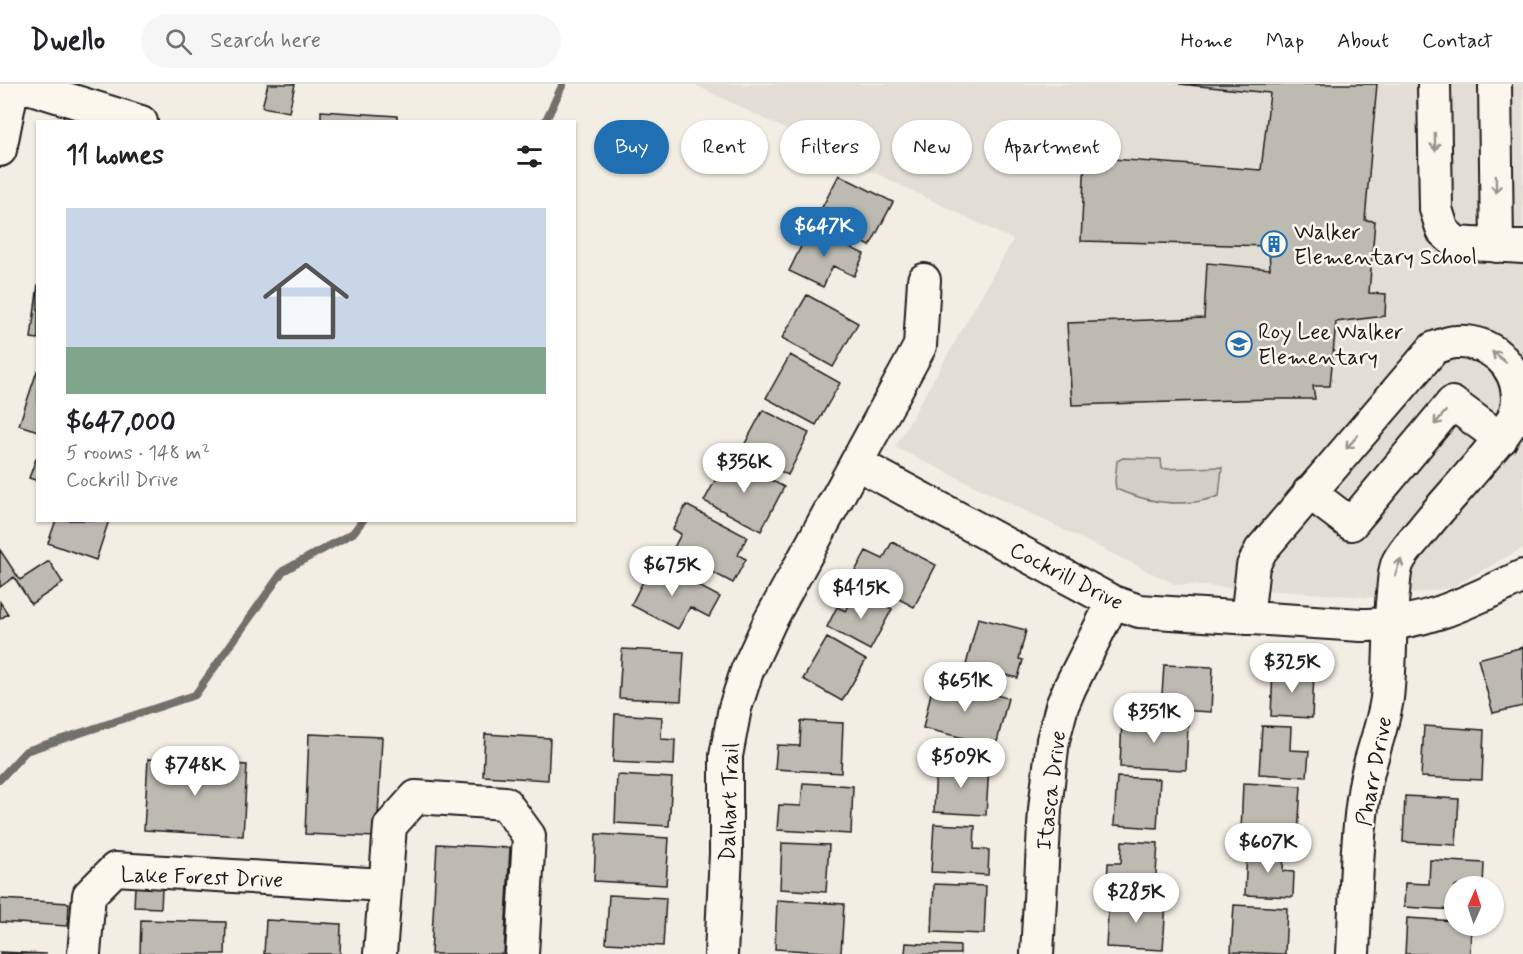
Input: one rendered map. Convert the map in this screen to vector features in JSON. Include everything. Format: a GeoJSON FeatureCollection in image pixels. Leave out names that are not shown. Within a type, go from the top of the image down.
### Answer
{"type":"FeatureCollection","features":[{"type":"Feature","properties":{"kind":"street"},"geometry":{"type":"LineString","coordinates":[[0,150],[13,84]]}},
{"type":"Feature","properties":{"kind":"street"},"geometry":{"type":"LineString","coordinates":[[18,84],[135,120]]}},
{"type":"Feature","properties":{"kind":"street"},"geometry":{"type":"LineString","coordinates":[[1434,84],[1436,209],[1443,231],[1456,243],[1510,246],[1495,84]]}},
{"type":"Feature","properties":{"kind":"street"},"geometry":{"type":"LineString","coordinates":[[856,463],[920,346],[924,280]]}},
{"type":"Feature","properties":{"kind":"street","name":"Pharr Drive"},"geometry":{"type":"LineString","coordinates":[[1247,618],[1253,566],[1267,541],[1434,348],[1453,342],[1474,343],[1503,359],[1512,371],[1517,384],[1518,403],[1511,424],[1468,478],[1446,500],[1397,564],[1389,624],[1385,712],[1369,768],[1362,807],[1353,954]]}},
{"type":"Feature","properties":{"kind":"street"},"geometry":{"type":"LineString","coordinates":[[1309,492],[1351,524],[1452,403],[1501,439]]}},
{"type":"Feature","properties":{"kind":"street","name":"Cockrill Drive"},"geometry":{"type":"LineString","coordinates":[[856,463],[1113,602],[1139,610],[1361,625],[1389,624],[1443,612],[1523,576]]}},
{"type":"Feature","properties":{"kind":"street","name":"Dalhart Trail"},"geometry":{"type":"LineString","coordinates":[[721,954],[727,845],[726,756],[735,708],[747,671],[765,630],[856,463]]}},
{"type":"Feature","properties":{"kind":"street","name":"Itasca Drive"},"geometry":{"type":"LineString","coordinates":[[1037,954],[1045,809],[1053,740],[1062,705],[1113,602]]}},
{"type":"Feature","properties":{"kind":"street"},"geometry":{"type":"LineString","coordinates":[[380,954],[390,826],[416,797],[505,803],[529,836],[522,954]]}},
{"type":"Feature","properties":{"kind":"street","name":"Lake Forest Drive"},"geometry":{"type":"LineString","coordinates":[[84,954],[89,895],[115,869],[384,885]]}},
{"type":"Feature","properties":{"kind":"shaded area","name":"Roy Lee Walker Elementary"},"geometry":{"type":"Polygon","coordinates":[[[698,84],[1523,84],[1523,548],[1450,588],[1382,598],[1174,584],[895,447],[1013,240],[878,174],[880,174],[880,120],[780,120],[780,126],[697,86],[698,84]]]}},
{"type":"Feature","properties":{"kind":"shaded area"},"geometry":{"type":"Polygon","coordinates":[[[1123,458],[1161,459],[1162,469],[1222,467],[1219,496],[1193,502],[1167,503],[1141,498],[1116,489],[1117,461],[1123,458]]]}},
{"type":"Feature","properties":{"kind":"building"},"geometry":{"type":"Polygon","coordinates":[[[268,84],[295,84],[289,112],[262,107],[268,84]]]}},
{"type":"Feature","properties":{"kind":"building","name":"Walker Elementary School"},"geometry":{"type":"Polygon","coordinates":[[[1179,84],[1377,84],[1365,220],[1375,221],[1369,293],[1386,294],[1385,316],[1336,322],[1330,386],[1313,386],[1315,399],[1072,405],[1067,323],[1204,318],[1207,263],[1270,269],[1269,246],[1081,241],[1084,174],[1121,174],[1121,160],[1261,170],[1270,93],[1179,84]]]}},
{"type":"Feature","properties":{"kind":"building"},"geometry":{"type":"Polygon","coordinates":[[[321,111],[397,116],[397,120],[321,120],[321,111]]]}},
{"type":"Feature","properties":{"kind":"building"},"geometry":{"type":"Polygon","coordinates":[[[839,175],[893,202],[870,246],[816,219],[839,175]]]}},
{"type":"Feature","properties":{"kind":"building"},"geometry":{"type":"Polygon","coordinates":[[[810,228],[864,254],[854,276],[833,266],[823,287],[789,271],[810,228]]]}},
{"type":"Feature","properties":{"kind":"building"},"geometry":{"type":"Polygon","coordinates":[[[807,295],[858,323],[833,367],[782,338],[807,295]]]}},
{"type":"Feature","properties":{"kind":"building"},"geometry":{"type":"Polygon","coordinates":[[[36,299],[36,339],[31,338],[36,299]]]}},
{"type":"Feature","properties":{"kind":"building"},"geometry":{"type":"Polygon","coordinates":[[[790,355],[840,383],[816,425],[766,398],[790,355]]]}},
{"type":"Feature","properties":{"kind":"building"},"geometry":{"type":"Polygon","coordinates":[[[36,374],[36,430],[19,425],[36,374]]]}},
{"type":"Feature","properties":{"kind":"building"},"geometry":{"type":"Polygon","coordinates":[[[763,410],[809,433],[788,475],[741,451],[763,410]]]}},
{"type":"Feature","properties":{"kind":"building"},"geometry":{"type":"Polygon","coordinates":[[[728,457],[784,487],[761,531],[704,501],[728,457]]]}},
{"type":"Feature","properties":{"kind":"building"},"geometry":{"type":"Polygon","coordinates":[[[36,459],[36,480],[29,478],[36,459]]]}},
{"type":"Feature","properties":{"kind":"building"},"geometry":{"type":"Polygon","coordinates":[[[686,505],[747,537],[738,555],[746,559],[733,583],[672,551],[681,534],[673,529],[686,505]]]}},
{"type":"Feature","properties":{"kind":"building"},"geometry":{"type":"Polygon","coordinates":[[[55,522],[108,522],[96,560],[48,543],[55,522]]]}},
{"type":"Feature","properties":{"kind":"building"},"geometry":{"type":"Polygon","coordinates":[[[892,542],[936,565],[914,607],[853,575],[866,551],[883,559],[892,542]]]}},
{"type":"Feature","properties":{"kind":"building"},"geometry":{"type":"Polygon","coordinates":[[[0,550],[20,580],[49,561],[63,583],[31,604],[14,577],[0,587],[0,550]]]}},
{"type":"Feature","properties":{"kind":"building"},"geometry":{"type":"Polygon","coordinates":[[[653,562],[720,597],[709,617],[690,607],[678,629],[631,605],[653,562]]]}},
{"type":"Feature","properties":{"kind":"building"},"geometry":{"type":"Polygon","coordinates":[[[857,591],[892,609],[870,650],[827,627],[837,607],[846,611],[857,591]]]}},
{"type":"Feature","properties":{"kind":"building"},"geometry":{"type":"Polygon","coordinates":[[[0,602],[8,614],[0,619],[0,602]]]}},
{"type":"Feature","properties":{"kind":"building"},"geometry":{"type":"Polygon","coordinates":[[[978,618],[1026,630],[1019,659],[1023,660],[1018,678],[966,665],[978,618]]]}},
{"type":"Feature","properties":{"kind":"building"},"geometry":{"type":"Polygon","coordinates":[[[827,638],[866,660],[842,701],[803,679],[827,638]]]}},
{"type":"Feature","properties":{"kind":"building"},"geometry":{"type":"Polygon","coordinates":[[[1523,647],[1523,706],[1493,713],[1478,659],[1523,647]]]}},
{"type":"Feature","properties":{"kind":"building"},"geometry":{"type":"Polygon","coordinates":[[[622,649],[684,652],[681,701],[619,698],[622,649]]]}},
{"type":"Feature","properties":{"kind":"building"},"geometry":{"type":"Polygon","coordinates":[[[1164,665],[1213,667],[1211,712],[1161,709],[1164,665]]]}},
{"type":"Feature","properties":{"kind":"building"},"geometry":{"type":"Polygon","coordinates":[[[1273,670],[1314,673],[1312,718],[1271,716],[1273,670]]]}},
{"type":"Feature","properties":{"kind":"building"},"geometry":{"type":"Polygon","coordinates":[[[934,680],[1008,698],[996,746],[923,728],[934,680]]]}},
{"type":"Feature","properties":{"kind":"building"},"geometry":{"type":"Polygon","coordinates":[[[615,714],[662,717],[661,739],[675,740],[674,765],[613,762],[615,714]]]}},
{"type":"Feature","properties":{"kind":"building"},"geometry":{"type":"Polygon","coordinates":[[[1122,719],[1188,722],[1186,770],[1120,767],[1122,719]]]}},
{"type":"Feature","properties":{"kind":"building"},"geometry":{"type":"Polygon","coordinates":[[[801,721],[843,723],[841,773],[775,769],[777,745],[800,746],[801,721]]]}},
{"type":"Feature","properties":{"kind":"building"},"geometry":{"type":"Polygon","coordinates":[[[1262,726],[1291,727],[1290,750],[1309,751],[1307,777],[1259,774],[1262,726]]]}},
{"type":"Feature","properties":{"kind":"building"},"geometry":{"type":"Polygon","coordinates":[[[1424,726],[1484,730],[1482,780],[1421,777],[1424,726]]]}},
{"type":"Feature","properties":{"kind":"building"},"geometry":{"type":"Polygon","coordinates":[[[309,734],[382,737],[377,837],[305,834],[309,734]]]}},
{"type":"Feature","properties":{"kind":"building"},"geometry":{"type":"Polygon","coordinates":[[[485,734],[550,738],[548,780],[483,776],[485,734]]]}},
{"type":"Feature","properties":{"kind":"building"},"geometry":{"type":"Polygon","coordinates":[[[148,759],[247,765],[243,836],[144,830],[148,759]]]}},
{"type":"Feature","properties":{"kind":"building"},"geometry":{"type":"Polygon","coordinates":[[[936,763],[989,766],[986,815],[934,812],[936,763]]]}},
{"type":"Feature","properties":{"kind":"building"},"geometry":{"type":"Polygon","coordinates":[[[617,775],[672,778],[669,826],[615,823],[617,775]]]}},
{"type":"Feature","properties":{"kind":"building"},"geometry":{"type":"Polygon","coordinates":[[[1117,777],[1160,779],[1157,828],[1114,825],[1117,777]]]}},
{"type":"Feature","properties":{"kind":"building"},"geometry":{"type":"Polygon","coordinates":[[[803,783],[853,786],[851,834],[777,830],[779,805],[801,806],[803,783]]]}},
{"type":"Feature","properties":{"kind":"building"},"geometry":{"type":"Polygon","coordinates":[[[1243,783],[1301,786],[1298,834],[1241,831],[1243,783]]]}},
{"type":"Feature","properties":{"kind":"building"},"geometry":{"type":"Polygon","coordinates":[[[1405,796],[1459,799],[1456,845],[1403,842],[1405,796]]]}},
{"type":"Feature","properties":{"kind":"building"},"geometry":{"type":"Polygon","coordinates":[[[934,824],[975,826],[974,849],[989,850],[988,875],[931,872],[934,824]]]}},
{"type":"Feature","properties":{"kind":"building"},"geometry":{"type":"Polygon","coordinates":[[[596,834],[669,838],[666,885],[594,881],[596,834]]]}},
{"type":"Feature","properties":{"kind":"building"},"geometry":{"type":"Polygon","coordinates":[[[1122,841],[1158,843],[1155,889],[1107,887],[1108,863],[1121,863],[1122,841]]]}},
{"type":"Feature","properties":{"kind":"building"},"geometry":{"type":"Polygon","coordinates":[[[782,843],[829,845],[826,892],[780,889],[782,843]]]}},
{"type":"Feature","properties":{"kind":"building"},"geometry":{"type":"Polygon","coordinates":[[[437,844],[510,848],[504,954],[431,954],[437,844]]]}},
{"type":"Feature","properties":{"kind":"building"},"geometry":{"type":"Polygon","coordinates":[[[1247,848],[1284,850],[1283,871],[1294,872],[1293,897],[1245,895],[1247,848]]]}},
{"type":"Feature","properties":{"kind":"building"},"geometry":{"type":"Polygon","coordinates":[[[1430,860],[1484,863],[1483,876],[1444,876],[1444,909],[1404,907],[1405,883],[1429,884],[1430,860]]]}},
{"type":"Feature","properties":{"kind":"building"},"geometry":{"type":"Polygon","coordinates":[[[934,884],[986,886],[984,934],[932,932],[934,884]]]}},
{"type":"Feature","properties":{"kind":"building"},"geometry":{"type":"Polygon","coordinates":[[[135,887],[162,888],[161,908],[134,907],[135,887]]]}},
{"type":"Feature","properties":{"kind":"building"},"geometry":{"type":"Polygon","coordinates":[[[609,895],[666,898],[663,946],[606,943],[609,895]]]}},
{"type":"Feature","properties":{"kind":"building"},"geometry":{"type":"Polygon","coordinates":[[[1109,898],[1166,901],[1163,950],[1106,947],[1109,898]]]}},
{"type":"Feature","properties":{"kind":"building"},"geometry":{"type":"Polygon","coordinates":[[[0,899],[69,903],[68,926],[0,922],[0,899]]]}},
{"type":"Feature","properties":{"kind":"building"},"geometry":{"type":"Polygon","coordinates":[[[777,900],[844,904],[841,953],[775,949],[777,900]]]}},
{"type":"Feature","properties":{"kind":"building"},"geometry":{"type":"Polygon","coordinates":[[[1234,905],[1287,908],[1285,954],[1231,952],[1234,905]]]}},
{"type":"Feature","properties":{"kind":"building"},"geometry":{"type":"Polygon","coordinates":[[[1407,918],[1444,920],[1444,936],[1471,936],[1470,954],[1405,954],[1407,918]]]}},
{"type":"Feature","properties":{"kind":"building"},"geometry":{"type":"Polygon","coordinates":[[[141,920],[226,922],[225,954],[140,954],[141,920]]]}},
{"type":"Feature","properties":{"kind":"building"},"geometry":{"type":"Polygon","coordinates":[[[266,920],[341,924],[340,954],[264,954],[266,920]]]}},
{"type":"Feature","properties":{"kind":"building"},"geometry":{"type":"Polygon","coordinates":[[[906,943],[960,946],[960,954],[905,954],[906,943]]]}},
{"type":"Feature","properties":{"kind":"building"},"geometry":{"type":"Polygon","coordinates":[[[0,952],[47,954],[0,954],[0,952]]]}},
{"type":"Feature","properties":{"kind":"waterway"},"geometry":{"type":"LineString","coordinates":[[546,120],[563,84]]}},
{"type":"Feature","properties":{"kind":"waterway"},"geometry":{"type":"LineString","coordinates":[[0,779],[26,751],[195,695],[283,571],[353,533],[361,522]]}},
{"type":"Feature","properties":{"kind":"place","name":"Walker Elementary School"},"geometry":{"type":"Point","coordinates":[1274,244]}},
{"type":"Feature","properties":{"kind":"place","name":"Roy Lee Walker Elementary"},"geometry":{"type":"Point","coordinates":[1239,344]}}]}
